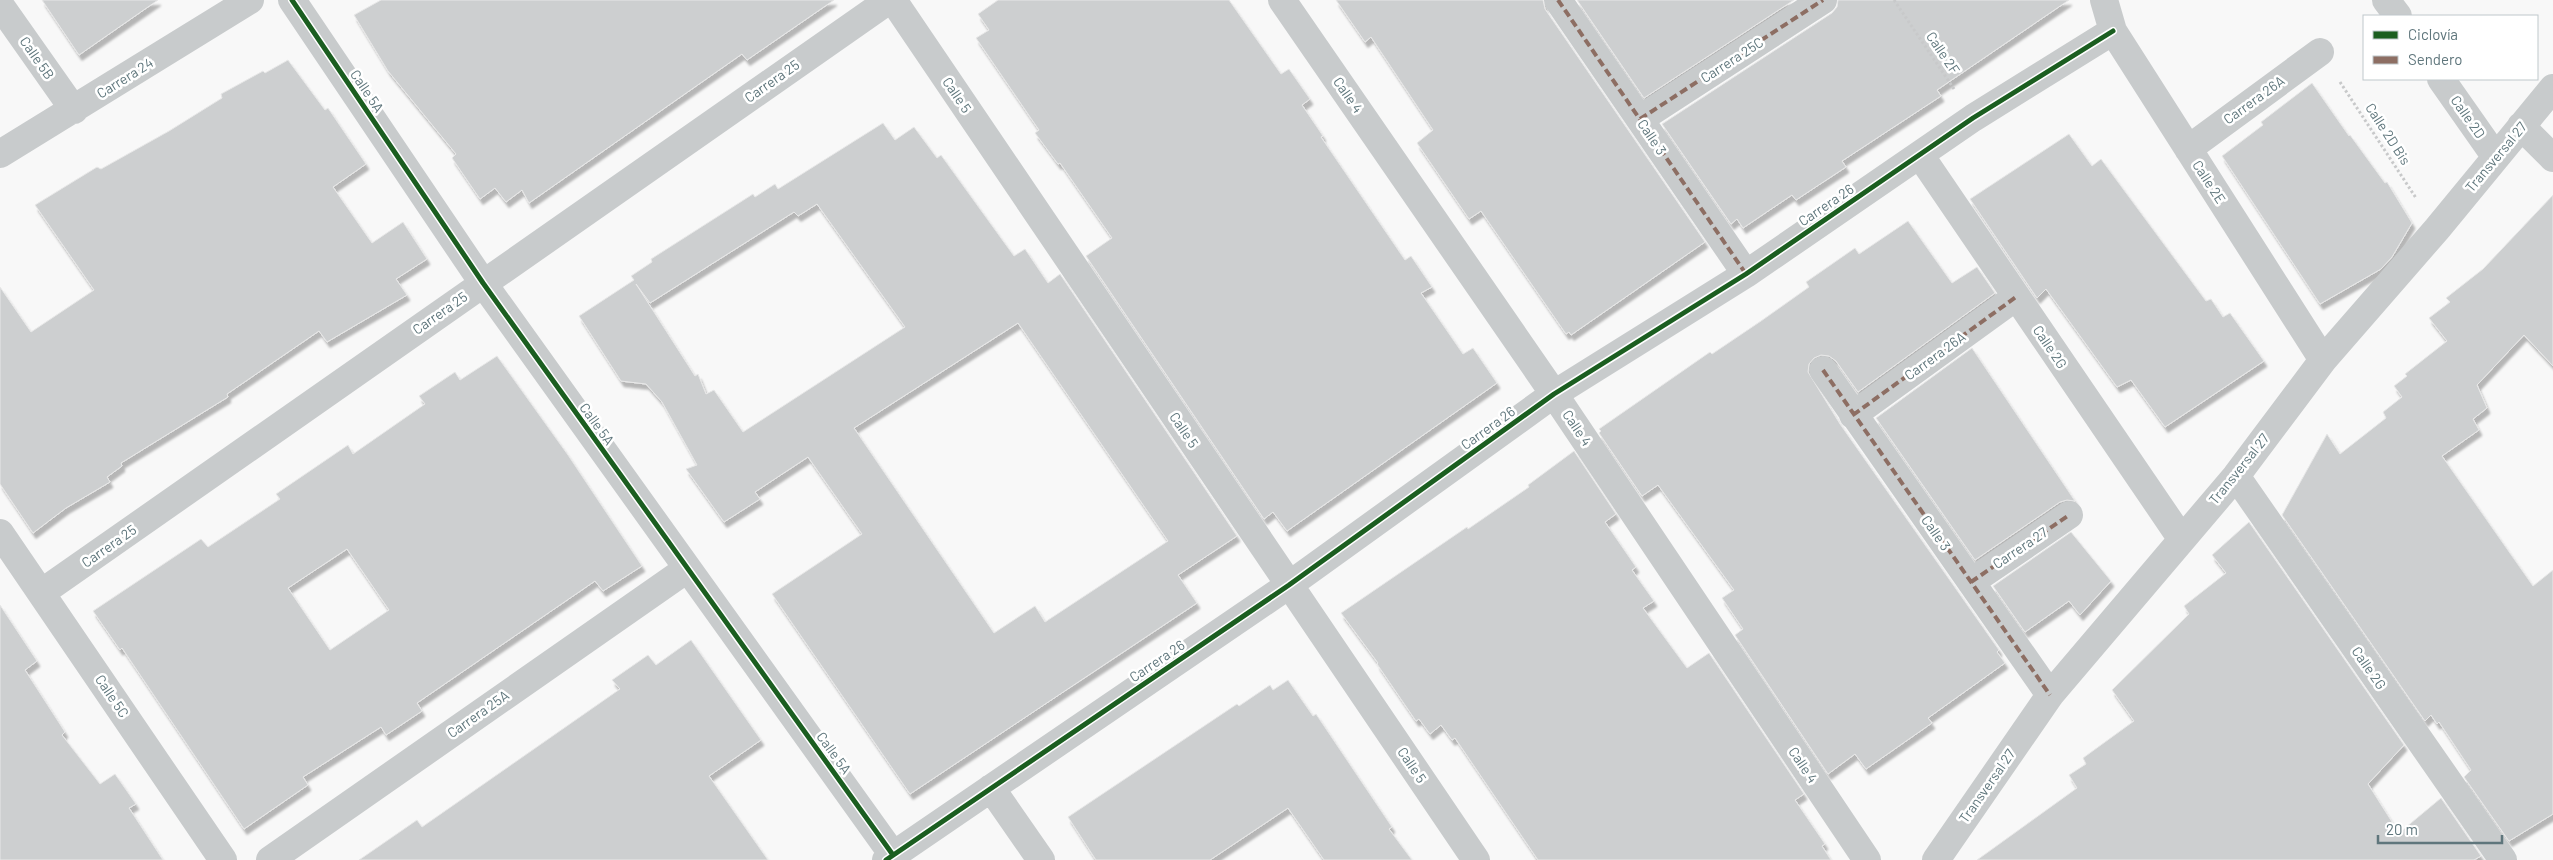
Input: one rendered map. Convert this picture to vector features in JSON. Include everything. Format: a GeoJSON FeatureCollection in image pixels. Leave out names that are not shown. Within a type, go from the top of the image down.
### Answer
{"type":"FeatureCollection","features":[{"type":"Feature","properties":{"kind":"street","name":"Carrera 24"},"geometry":{"type":"LineString","coordinates":[[0,154],[250,0]]}},
{"type":"Feature","properties":{"kind":"street","name":"Calle 5A"},"geometry":{"type":"LineString","coordinates":[[292,0],[482,283],[890,857]]}},
{"type":"Feature","properties":{"kind":"street","name":"Carrera 25"},"geometry":{"type":"LineString","coordinates":[[41,593],[889,0]]}},
{"type":"Feature","properties":{"kind":"street","name":"Calle 5"},"geometry":{"type":"LineString","coordinates":[[893,0],[1476,860]]}},
{"type":"Feature","properties":{"kind":"street","name":"Calle 4"},"geometry":{"type":"LineString","coordinates":[[1282,0],[1554,394],[1867,860]]}},
{"type":"Feature","properties":{"kind":"street","name":"Calle 3"},"geometry":{"type":"LineString","coordinates":[[1558,0],[1746,274]]}},
{"type":"Feature","properties":{"kind":"street","name":"Carrera 25C"},"geometry":{"type":"LineString","coordinates":[[1640,119],[1824,0]]}},
{"type":"Feature","properties":{"kind":"street","name":"Calle 2E"},"geometry":{"type":"LineString","coordinates":[[2104,0],[2113,31],[2323,360]]}},
{"type":"Feature","properties":{"kind":"street"},"geometry":{"type":"LineString","coordinates":[[2386,0],[2397,15]]}},
{"type":"Feature","properties":{"kind":"street","name":"Calle 5B"},"geometry":{"type":"LineString","coordinates":[[0,6],[74,110]]}},
{"type":"Feature","properties":{"kind":"street","name":"Carrera 26"},"geometry":{"type":"LineString","coordinates":[[890,857],[1289,585],[1554,394],[1746,274],[1973,118],[2113,31]]}},
{"type":"Feature","properties":{"kind":"street","name":"Carrera 26A"},"geometry":{"type":"LineString","coordinates":[[2188,149],[2320,52]]}},
{"type":"Feature","properties":{"kind":"street","name":"Calle 2D"},"geometry":{"type":"LineString","coordinates":[[2442,80],[2496,156]]}},
{"type":"Feature","properties":{"kind":"street","name":"Transversal 27"},"geometry":{"type":"LineString","coordinates":[[1936,860],[2050,695],[2181,538],[2236,476],[2323,360],[2437,230],[2553,88]]}},
{"type":"Feature","properties":{"kind":"street"},"geometry":{"type":"LineString","coordinates":[[2521,126],[2553,158]]}},
{"type":"Feature","properties":{"kind":"street","name":"Calle 2G"},"geometry":{"type":"LineString","coordinates":[[1920,155],[2181,538]]}},
{"type":"Feature","properties":{"kind":"street","name":"Carrera 26A"},"geometry":{"type":"LineString","coordinates":[[1854,414],[2016,297]]}},
{"type":"Feature","properties":{"kind":"street","name":"Calle 3"},"geometry":{"type":"LineString","coordinates":[[1823,370],[2050,695]]}},
{"type":"Feature","properties":{"kind":"street","name":"Calle 2G"},"geometry":{"type":"LineString","coordinates":[[2236,476],[2503,860]]}},
{"type":"Feature","properties":{"kind":"street","name":"Carrera 27"},"geometry":{"type":"LineString","coordinates":[[1971,582],[2069,515]]}},
{"type":"Feature","properties":{"kind":"street","name":"Calle 5C"},"geometry":{"type":"LineString","coordinates":[[0,533],[223,860]]}},
{"type":"Feature","properties":{"kind":"street","name":"Carrera 25A"},"geometry":{"type":"LineString","coordinates":[[270,860],[687,569]]}},
{"type":"Feature","properties":{"kind":"street"},"geometry":{"type":"LineString","coordinates":[[991,788],[1041,860]]}},
{"type":"Feature","properties":{"kind":"building"},"geometry":{"type":"Polygon","coordinates":[[[42,0],[158,0],[79,55],[42,0]]]}},
{"type":"Feature","properties":{"kind":"building"},"geometry":{"type":"Polygon","coordinates":[[[381,0],[834,0],[747,60],[742,54],[529,203],[522,190],[506,202],[495,188],[480,199],[452,158],[456,154],[388,71],[354,15],[381,0]]]}},
{"type":"Feature","properties":{"kind":"building"},"geometry":{"type":"Polygon","coordinates":[[[998,0],[1229,0],[1281,74],[1289,69],[1310,99],[1302,105],[1323,136],[1321,137],[1405,260],[1411,256],[1432,287],[1421,293],[1463,354],[1473,348],[1497,383],[1287,531],[1273,512],[1264,519],[1086,256],[1112,238],[1060,163],[1058,164],[1035,133],[1039,130],[976,38],[989,30],[978,14],[998,0]]]}},
{"type":"Feature","properties":{"kind":"building"},"geometry":{"type":"Polygon","coordinates":[[[1336,0],[1543,0],[1545,9],[1705,242],[1571,335],[1569,332],[1566,334],[1481,211],[1469,219],[1417,143],[1433,130],[1371,37],[1365,42],[1336,0]]]}},
{"type":"Feature","properties":{"kind":"building"},"geometry":{"type":"Polygon","coordinates":[[[1577,0],[1794,0],[1644,98],[1577,0]]]}},
{"type":"Feature","properties":{"kind":"building"},"geometry":{"type":"Polygon","coordinates":[[[1838,0],[2069,0],[1937,90],[1941,96],[1842,161],[1846,167],[1796,200],[1792,195],[1743,228],[1737,219],[1731,224],[1662,124],[1832,13],[1837,7],[1838,0]]]}},
{"type":"Feature","properties":{"kind":"building"},"geometry":{"type":"Polygon","coordinates":[[[288,60],[325,110],[328,108],[366,164],[333,187],[372,243],[403,222],[427,259],[396,279],[407,295],[327,342],[319,331],[227,394],[228,397],[121,463],[122,466],[107,477],[110,482],[66,508],[33,533],[0,484],[0,287],[31,332],[94,290],[35,205],[97,167],[101,169],[169,131],[222,98],[221,94],[263,71],[265,73],[288,60]]]}},
{"type":"Feature","properties":{"kind":"building"},"geometry":{"type":"Polygon","coordinates":[[[2312,83],[2349,136],[2385,183],[2387,182],[2412,223],[2392,257],[2381,269],[2320,304],[2222,156],[2263,125],[2261,122],[2312,83]]]}},
{"type":"Feature","properties":{"kind":"building"},"geometry":{"type":"Polygon","coordinates":[[[883,123],[895,140],[914,127],[937,158],[941,155],[1014,256],[1025,249],[1048,283],[1060,274],[1237,536],[1178,575],[1197,603],[910,794],[772,594],[862,534],[808,457],[755,492],[760,499],[724,522],[686,469],[697,465],[662,402],[646,384],[621,381],[579,316],[634,280],[631,276],[652,262],[651,259],[753,194],[755,197],[775,184],[778,189],[883,123]],[[817,204],[798,216],[794,212],[650,303],[636,284],[695,376],[698,374],[706,394],[714,390],[743,432],[905,327],[817,204]],[[1018,323],[854,428],[994,633],[1035,606],[1045,622],[1168,541],[1018,323]]]}},
{"type":"Feature","properties":{"kind":"building"},"geometry":{"type":"Polygon","coordinates":[[[2069,134],[2092,166],[2101,159],[2206,301],[2211,299],[2223,317],[2230,313],[2264,361],[2165,427],[2131,380],[2117,387],[2046,289],[2037,298],[1970,199],[2069,134]]]}},
{"type":"Feature","properties":{"kind":"building"},"geometry":{"type":"Polygon","coordinates":[[[2553,195],[2553,366],[2524,335],[2477,385],[2487,408],[2473,419],[2479,430],[2442,456],[2533,586],[2553,570],[2553,814],[2509,841],[2464,777],[2471,770],[2439,722],[2437,724],[2431,715],[2425,721],[2282,515],[2327,434],[2340,454],[2386,418],[2383,412],[2402,397],[2394,386],[2407,376],[2405,374],[2447,341],[2429,318],[2450,302],[2446,298],[2483,269],[2553,195]]]}},
{"type":"Feature","properties":{"kind":"building"},"geometry":{"type":"Polygon","coordinates":[[[1908,221],[1952,283],[1977,267],[1995,293],[1858,392],[1836,361],[1829,356],[1821,355],[1814,358],[1809,364],[1808,372],[1840,424],[1999,650],[1997,652],[2005,663],[1928,718],[1932,723],[1866,769],[1855,754],[1828,774],[1735,635],[1743,629],[1722,598],[1734,590],[1658,485],[1642,496],[1599,433],[1601,431],[1599,429],[1710,352],[1712,354],[1761,321],[1809,287],[1806,282],[1855,248],[1859,254],[1908,221]]]}},
{"type":"Feature","properties":{"kind":"building"},"geometry":{"type":"Polygon","coordinates":[[[1972,348],[2075,501],[2067,500],[2060,502],[1975,560],[1876,418],[1972,348]]]}},
{"type":"Feature","properties":{"kind":"building"},"geometry":{"type":"Polygon","coordinates":[[[497,356],[568,455],[642,566],[603,591],[595,581],[417,703],[422,711],[386,735],[381,727],[303,777],[308,785],[244,829],[122,648],[120,650],[93,611],[201,539],[208,547],[280,499],[276,494],[348,445],[353,454],[425,404],[419,396],[455,372],[460,380],[497,356]],[[347,549],[288,588],[330,650],[389,610],[347,549]]]}},
{"type":"Feature","properties":{"kind":"building"},"geometry":{"type":"Polygon","coordinates":[[[1574,451],[1616,514],[1605,522],[1636,567],[1632,570],[1654,601],[1643,608],[1687,668],[1709,653],[1804,794],[1795,800],[1825,844],[1822,846],[1831,860],[1538,860],[1455,738],[1452,740],[1441,725],[1430,734],[1419,719],[1416,721],[1378,663],[1341,613],[1529,487],[1528,485],[1574,451]]]}},
{"type":"Feature","properties":{"kind":"building"},"geometry":{"type":"Polygon","coordinates":[[[2249,522],[2404,745],[2368,784],[2399,833],[2441,798],[2481,856],[2474,860],[1977,860],[2077,788],[2069,775],[2086,764],[2083,758],[2134,721],[2112,690],[2189,614],[2184,606],[2226,573],[2212,555],[2249,522]]]}},
{"type":"Feature","properties":{"kind":"building"},"geometry":{"type":"Polygon","coordinates":[[[2071,532],[2111,581],[2080,615],[2069,601],[2025,632],[1993,586],[2071,532]]]}},
{"type":"Feature","properties":{"kind":"building"},"geometry":{"type":"Polygon","coordinates":[[[0,605],[37,661],[25,670],[65,732],[62,735],[100,784],[115,774],[136,804],[129,808],[163,860],[0,860],[0,605]]]}},
{"type":"Feature","properties":{"kind":"building"},"geometry":{"type":"Polygon","coordinates":[[[691,640],[761,740],[709,776],[768,860],[359,860],[417,820],[422,827],[620,689],[612,680],[648,655],[656,665],[691,640]]]}},
{"type":"Feature","properties":{"kind":"building"},"geometry":{"type":"Polygon","coordinates":[[[1288,680],[1313,716],[1316,714],[1392,827],[1389,829],[1412,860],[1324,860],[1288,808],[1210,860],[1096,860],[1068,817],[1237,704],[1239,706],[1270,685],[1273,690],[1288,680]]]}},
{"type":"Feature","properties":{"kind":"marked path"},"geometry":{"type":"LineString","coordinates":[[1558,0],[1746,274]]}},
{"type":"Feature","properties":{"kind":"marked path"},"geometry":{"type":"LineString","coordinates":[[1640,119],[1823,0]]}},
{"type":"Feature","properties":{"kind":"marked path"},"geometry":{"type":"LineString","coordinates":[[1853,415],[2016,297]]}},
{"type":"Feature","properties":{"kind":"marked path"},"geometry":{"type":"LineString","coordinates":[[1823,370],[2050,695]]}},
{"type":"Feature","properties":{"kind":"marked path"},"geometry":{"type":"LineString","coordinates":[[1971,582],[2069,515]]}},
{"type":"Feature","properties":{"kind":"cycle path"},"geometry":{"type":"LineString","coordinates":[[292,0],[483,283],[893,855]]}},
{"type":"Feature","properties":{"kind":"cycle path"},"geometry":{"type":"LineString","coordinates":[[886,860],[1289,585],[1554,394],[1746,274],[1973,118],[2113,31]]}}]}
